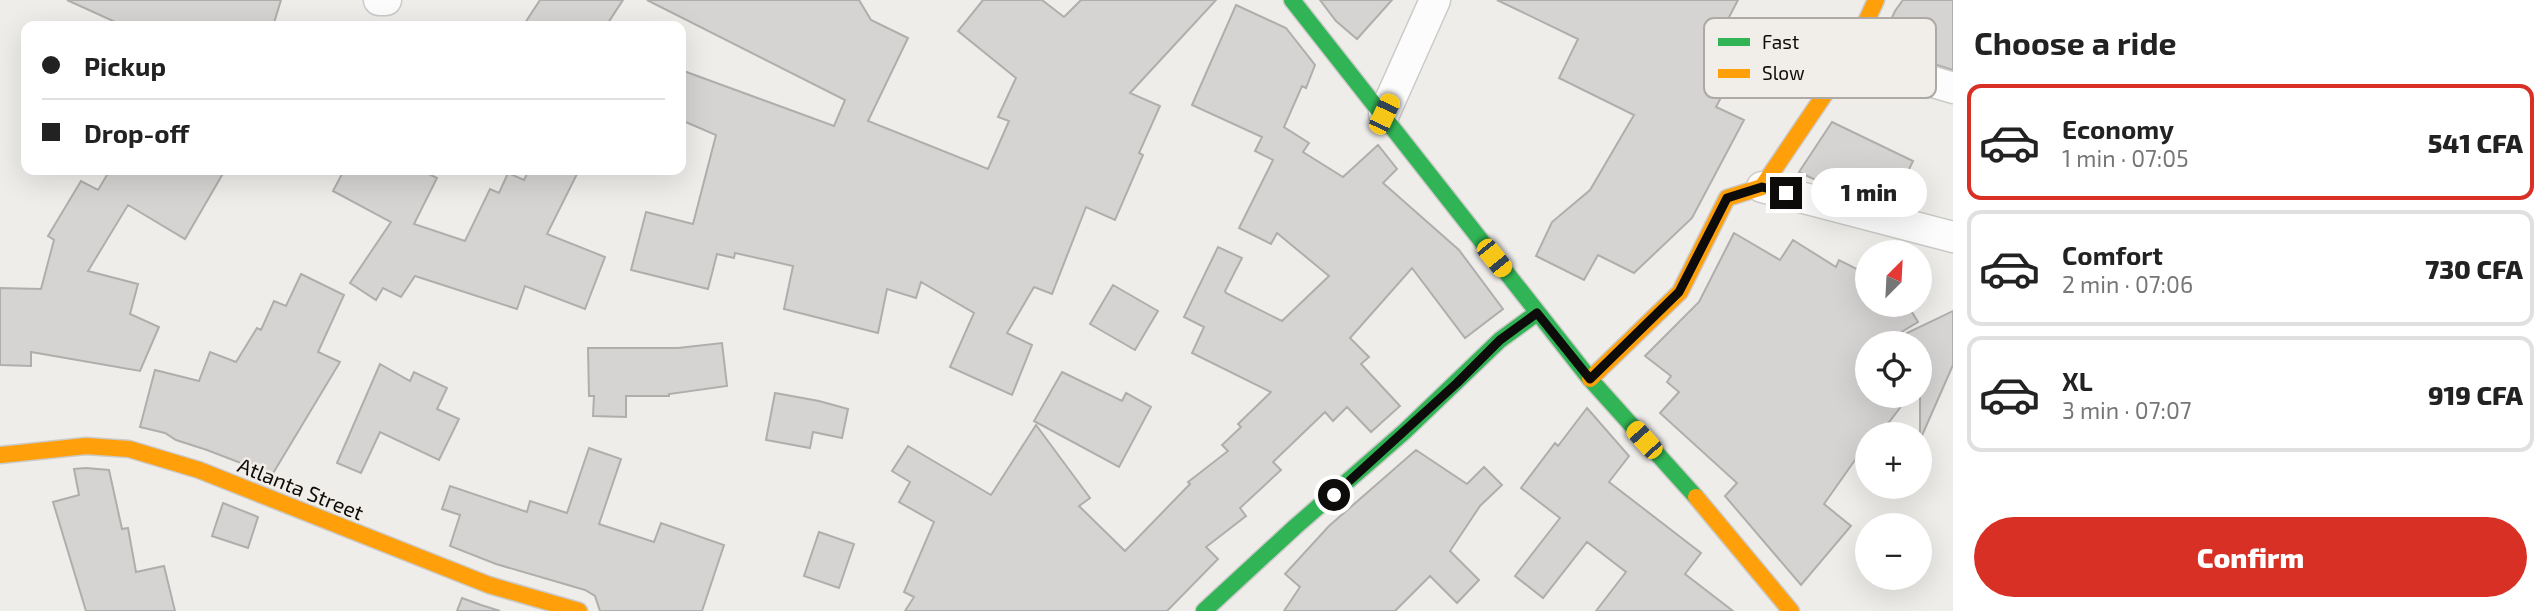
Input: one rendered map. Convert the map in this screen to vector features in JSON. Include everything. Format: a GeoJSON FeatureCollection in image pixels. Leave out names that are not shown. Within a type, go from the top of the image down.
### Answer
{"type":"FeatureCollection","features":[{"type":"Feature","properties":{"kind":"street"},"geometry":{"type":"LineString","coordinates":[[379,0],[386,0]]}},
{"type":"Feature","properties":{"kind":"street"},"geometry":{"type":"LineString","coordinates":[[1293,0],[1590,379],[1717,520],[1791,611]]}},
{"type":"Feature","properties":{"kind":"street"},"geometry":{"type":"LineString","coordinates":[[1384,114],[1435,0]]}},
{"type":"Feature","properties":{"kind":"street"},"geometry":{"type":"LineString","coordinates":[[1868,18],[1876,0]]}},
{"type":"Feature","properties":{"kind":"street"},"geometry":{"type":"LineString","coordinates":[[1936,83],[1953,88]]}},
{"type":"Feature","properties":{"kind":"street"},"geometry":{"type":"LineString","coordinates":[[1762,187],[1822,98]]}},
{"type":"Feature","properties":{"kind":"street"},"geometry":{"type":"LineString","coordinates":[[1590,379],[1679,292],[1727,198],[1762,187],[1953,237]]}},
{"type":"Feature","properties":{"kind":"street"},"geometry":{"type":"LineString","coordinates":[[1214,608],[1294,527],[1404,432],[1500,340],[1537,313]]}},
{"type":"Feature","properties":{"kind":"street","name":"Atlanta Street"},"geometry":{"type":"LineString","coordinates":[[0,455],[86,446],[129,449],[199,470],[489,585],[579,611]]}},
{"type":"Feature","properties":{"kind":"building"},"geometry":{"type":"Polygon","coordinates":[[[67,0],[281,0],[275,21],[113,21],[67,0]]]}},
{"type":"Feature","properties":{"kind":"building"},"geometry":{"type":"Polygon","coordinates":[[[540,0],[623,0],[609,21],[526,21],[540,0]]]}},
{"type":"Feature","properties":{"kind":"building"},"geometry":{"type":"Polygon","coordinates":[[[647,0],[859,0],[871,20],[908,38],[868,121],[988,169],[1009,121],[998,117],[1016,78],[958,31],[983,0],[1042,0],[1064,17],[1081,0],[1216,0],[1130,93],[1160,106],[1139,153],[1143,155],[1115,220],[1086,207],[1052,294],[1034,287],[1007,333],[1032,345],[1012,395],[950,367],[974,313],[921,282],[916,298],[887,289],[878,333],[784,309],[793,266],[735,253],[734,258],[717,254],[708,289],[631,270],[646,212],[693,224],[716,135],[686,122],[686,72],[834,126],[845,100],[647,0]]]}},
{"type":"Feature","properties":{"kind":"building"},"geometry":{"type":"Polygon","coordinates":[[[1320,0],[1392,0],[1357,39],[1336,21],[1320,0]]]}},
{"type":"Feature","properties":{"kind":"building"},"geometry":{"type":"Polygon","coordinates":[[[1497,0],[1738,0],[1729,18],[1704,18],[1704,98],[1721,98],[1716,107],[1744,120],[1692,218],[1634,273],[1598,255],[1584,280],[1536,256],[1552,222],[1590,190],[1634,115],[1559,78],[1578,39],[1497,0]]]}},
{"type":"Feature","properties":{"kind":"building"},"geometry":{"type":"Polygon","coordinates":[[[1903,0],[1953,0],[1953,70],[1936,65],[1936,18],[1892,18],[1903,0]]]}},
{"type":"Feature","properties":{"kind":"building"},"geometry":{"type":"Polygon","coordinates":[[[1236,5],[1286,28],[1315,65],[1306,88],[1302,86],[1284,127],[1309,143],[1303,152],[1343,177],[1378,145],[1397,169],[1383,183],[1459,250],[1503,309],[1465,338],[1412,268],[1350,338],[1369,357],[1361,364],[1400,406],[1371,432],[1347,407],[1333,421],[1325,412],[1273,462],[1281,470],[1240,508],[1246,516],[1206,547],[1218,559],[1167,611],[905,611],[914,597],[904,592],[934,522],[899,502],[910,482],[892,471],[908,446],[991,495],[1036,425],[1090,498],[1079,506],[1125,551],[1190,484],[1188,482],[1228,451],[1222,445],[1241,427],[1238,424],[1271,392],[1192,353],[1204,327],[1184,317],[1218,247],[1242,258],[1226,293],[1282,321],[1329,276],[1277,233],[1271,244],[1239,228],[1273,160],[1255,151],[1262,137],[1192,105],[1236,5]]]}},
{"type":"Feature","properties":{"kind":"building"},"geometry":{"type":"Polygon","coordinates":[[[1832,122],[1913,161],[1893,203],[1830,187],[1799,172],[1832,122]]]}},
{"type":"Feature","properties":{"kind":"building"},"geometry":{"type":"Polygon","coordinates":[[[107,175],[222,175],[185,239],[128,205],[88,271],[138,284],[130,314],[159,327],[140,371],[31,352],[31,366],[0,365],[0,288],[41,289],[54,240],[48,236],[81,181],[98,190],[107,175]]]}},
{"type":"Feature","properties":{"kind":"building"},"geometry":{"type":"Polygon","coordinates":[[[341,175],[431,175],[437,178],[414,224],[465,241],[490,189],[499,193],[507,175],[524,180],[526,175],[576,175],[547,234],[605,257],[585,309],[525,286],[517,309],[415,276],[401,297],[383,288],[376,300],[350,283],[391,222],[333,191],[341,175]]]}},
{"type":"Feature","properties":{"kind":"building"},"geometry":{"type":"Polygon","coordinates":[[[1734,233],[1780,260],[1793,240],[1836,267],[1839,260],[1855,268],[1855,317],[1915,317],[1918,322],[1903,331],[1855,331],[1855,408],[1900,408],[1889,422],[1855,422],[1855,460],[1824,504],[1851,526],[1801,585],[1725,496],[1737,483],[1660,413],[1679,392],[1667,382],[1671,376],[1645,356],[1699,302],[1734,233]]]}},
{"type":"Feature","properties":{"kind":"building"},"geometry":{"type":"Polygon","coordinates":[[[301,274],[344,295],[318,352],[340,362],[272,475],[176,440],[165,433],[140,427],[155,370],[199,381],[210,352],[236,362],[257,328],[261,330],[274,301],[286,306],[301,274]]]}},
{"type":"Feature","properties":{"kind":"building"},"geometry":{"type":"Polygon","coordinates":[[[1113,285],[1158,311],[1135,350],[1090,324],[1113,285]]]}},
{"type":"Feature","properties":{"kind":"building"},"geometry":{"type":"Polygon","coordinates":[[[1953,311],[1953,365],[1928,422],[1920,422],[1920,408],[1932,408],[1932,331],[1911,331],[1953,311]]]}},
{"type":"Feature","properties":{"kind":"building"},"geometry":{"type":"Polygon","coordinates":[[[722,343],[727,386],[669,396],[626,396],[626,417],[593,416],[594,396],[589,396],[588,348],[678,348],[722,343]]]}},
{"type":"Feature","properties":{"kind":"building"},"geometry":{"type":"Polygon","coordinates":[[[380,364],[410,381],[414,372],[447,388],[437,409],[459,419],[439,460],[380,432],[361,473],[337,463],[380,364]]]}},
{"type":"Feature","properties":{"kind":"building"},"geometry":{"type":"Polygon","coordinates":[[[1062,372],[1122,401],[1126,393],[1151,407],[1119,467],[1034,421],[1062,372]]]}},
{"type":"Feature","properties":{"kind":"building"},"geometry":{"type":"Polygon","coordinates":[[[775,393],[848,409],[842,438],[813,432],[810,448],[766,440],[775,393]]]}},
{"type":"Feature","properties":{"kind":"building"},"geometry":{"type":"Polygon","coordinates":[[[1587,408],[1629,456],[1609,482],[1701,553],[1685,574],[1733,611],[1596,611],[1626,572],[1587,542],[1543,598],[1515,576],[1560,518],[1521,488],[1555,443],[1558,446],[1587,408]]]}},
{"type":"Feature","properties":{"kind":"building"},"geometry":{"type":"Polygon","coordinates":[[[589,448],[621,459],[599,524],[654,542],[661,523],[724,545],[702,611],[600,611],[595,596],[585,590],[496,564],[450,546],[460,515],[442,509],[450,486],[527,512],[530,501],[567,513],[589,448]]]}},
{"type":"Feature","properties":{"kind":"building"},"geometry":{"type":"Polygon","coordinates":[[[1416,450],[1467,484],[1484,467],[1502,485],[1480,506],[1450,551],[1479,580],[1457,603],[1430,576],[1395,611],[1284,611],[1300,587],[1285,574],[1329,526],[1416,450]]]}},
{"type":"Feature","properties":{"kind":"building"},"geometry":{"type":"Polygon","coordinates":[[[74,469],[109,470],[122,529],[128,528],[136,572],[164,566],[175,611],[86,611],[53,502],[79,495],[74,469]]]}},
{"type":"Feature","properties":{"kind":"building"},"geometry":{"type":"Polygon","coordinates":[[[223,503],[258,517],[248,548],[212,536],[223,503]]]}},
{"type":"Feature","properties":{"kind":"building"},"geometry":{"type":"Polygon","coordinates":[[[819,532],[854,544],[839,588],[804,576],[819,532]]]}},
{"type":"Feature","properties":{"kind":"building"},"geometry":{"type":"Polygon","coordinates":[[[462,598],[481,605],[500,611],[457,611],[462,598]]]}},
{"type":"Feature","properties":{"kind":"traffic: fast"},"geometry":{"type":"LineString","coordinates":[[1292,0],[1590,379],[1696,497]]}},
{"type":"Feature","properties":{"kind":"traffic: fast"},"geometry":{"type":"LineString","coordinates":[[1204,611],[1404,432],[1500,340],[1537,313]]}},
{"type":"Feature","properties":{"kind":"traffic: slow"},"geometry":{"type":"LineString","coordinates":[[1868,18],[1876,0]]}},
{"type":"Feature","properties":{"kind":"traffic: slow"},"geometry":{"type":"LineString","coordinates":[[1590,379],[1680,292],[1727,198],[1762,187],[1822,98]]}},
{"type":"Feature","properties":{"kind":"traffic: slow"},"geometry":{"type":"LineString","coordinates":[[0,455],[86,446],[129,449],[199,470],[489,585],[579,611]]}},
{"type":"Feature","properties":{"kind":"traffic: slow"},"geometry":{"type":"LineString","coordinates":[[1696,497],[1791,611]]}},
{"type":"Feature","properties":{"kind":"route"},"geometry":{"type":"LineString","coordinates":[[1334,495],[1500,340],[1537,313],[1590,379],[1679,292],[1727,198],[1762,187],[1786,193]]}}]}
